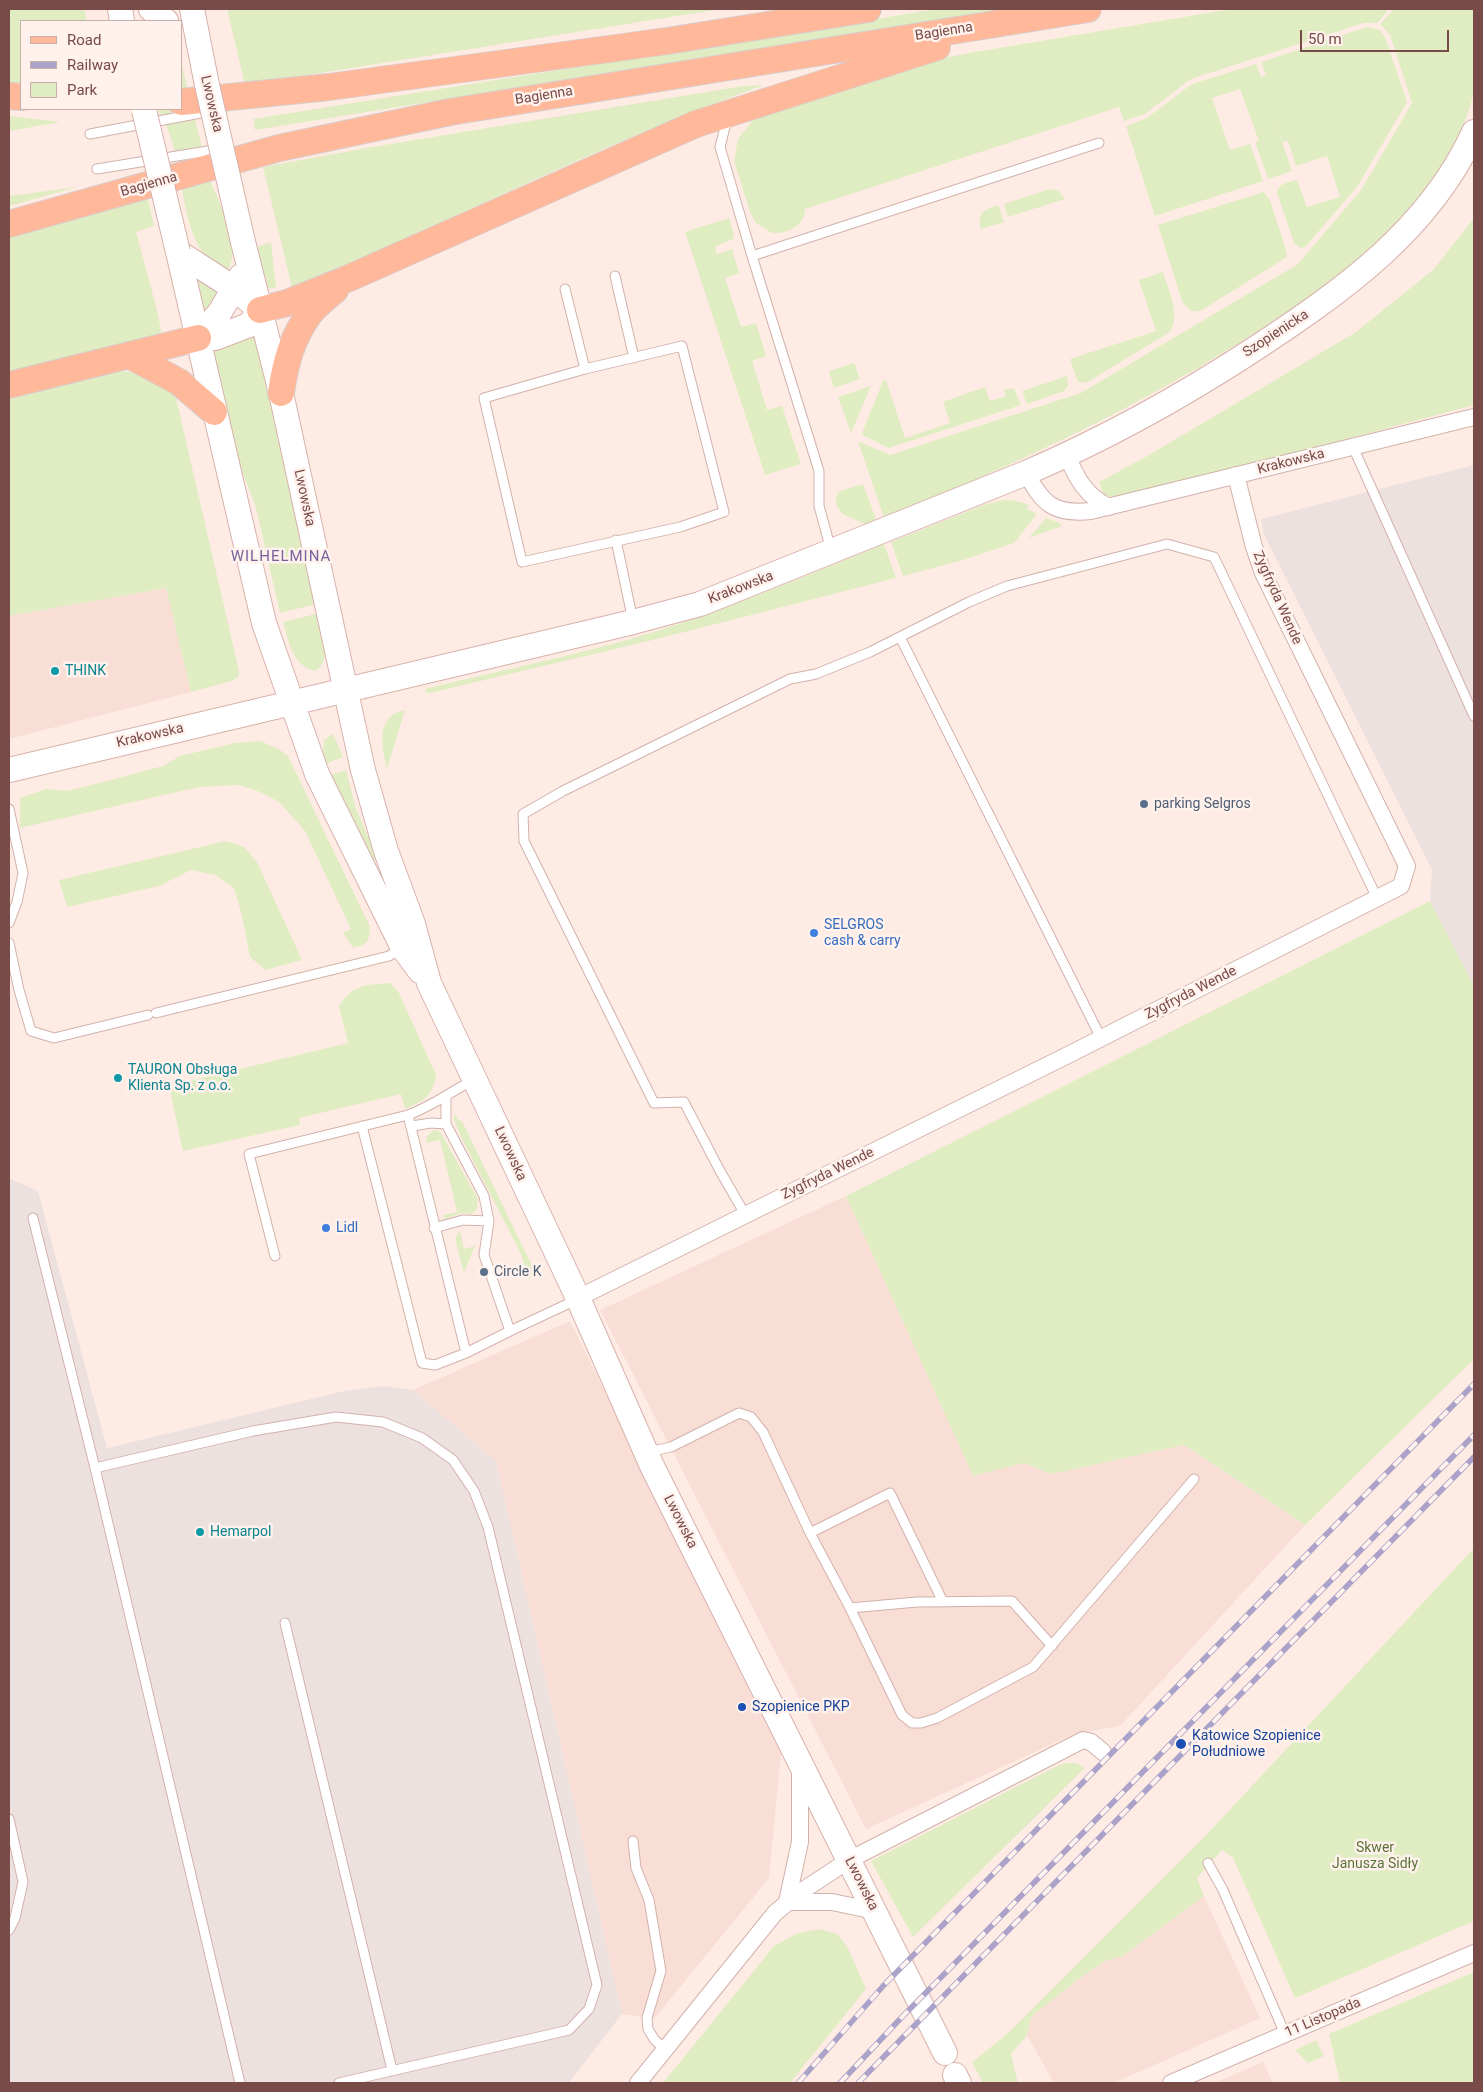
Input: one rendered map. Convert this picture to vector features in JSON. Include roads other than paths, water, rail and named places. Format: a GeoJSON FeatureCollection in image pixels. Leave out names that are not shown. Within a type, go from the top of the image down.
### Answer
{"type":"FeatureCollection","features":[{"type":"Feature","properties":{"kind":"main road"},"geometry":{"type":"LineString","coordinates":[[182,102],[329,87],[667,41],[868,9]]}},
{"type":"Feature","properties":{"kind":"main road","name":"Bagienna"},"geometry":{"type":"LineString","coordinates":[[9,224],[279,148],[478,107],[1088,9]]}},
{"type":"Feature","properties":{"kind":"main road"},"geometry":{"type":"LineString","coordinates":[[260,310],[287,303],[347,279],[696,124],[1026,19]]}},
{"type":"Feature","properties":{"kind":"main road"},"geometry":{"type":"LineString","coordinates":[[281,392],[287,357],[301,328],[310,313],[347,279]]}},
{"type":"Feature","properties":{"kind":"main road"},"geometry":{"type":"LineString","coordinates":[[9,385],[198,338]]}},
{"type":"Feature","properties":{"kind":"main road"},"geometry":{"type":"LineString","coordinates":[[131,356],[179,382],[214,412]]}},
{"type":"Feature","properties":{"kind":"street","name":"Lwowska"},"geometry":{"type":"LineString","coordinates":[[193,13],[207,85],[281,392],[363,770],[386,851],[413,924],[429,983],[578,1298],[645,1453],[875,1911],[944,2053]]}},
{"type":"Feature","properties":{"kind":"street"},"geometry":{"type":"LineString","coordinates":[[182,42],[207,85]]}},
{"type":"Feature","properties":{"kind":"street","name":"Lwowska"},"geometry":{"type":"LineString","coordinates":[[143,110],[264,623],[317,774],[403,948],[429,983]]}},
{"type":"Feature","properties":{"kind":"street","name":"Szopienicka"},"geometry":{"type":"LineString","coordinates":[[1026,474],[1067,455],[1194,388],[1316,308],[1390,248],[1418,219],[1448,179],[1474,132]]}},
{"type":"Feature","properties":{"kind":"street"},"geometry":{"type":"LineString","coordinates":[[178,252],[235,289],[260,310],[249,325],[215,338],[198,338]]}},
{"type":"Feature","properties":{"kind":"street"},"geometry":{"type":"LineString","coordinates":[[198,338],[220,312],[235,289],[246,252]]}},
{"type":"Feature","properties":{"kind":"street","name":"Krakowska"},"geometry":{"type":"LineString","coordinates":[[9,770],[291,702],[346,691],[700,604],[832,553],[1026,474],[1038,495],[1051,506],[1065,511],[1079,512],[1109,507],[1474,417]]}},
{"type":"Feature","properties":{"kind":"street"},"geometry":{"type":"LineString","coordinates":[[1067,455],[1073,471],[1086,491],[1098,502],[1109,507]]}},
{"type":"Feature","properties":{"kind":"street","name":"Zygfryda Wende"},"geometry":{"type":"LineString","coordinates":[[578,1298],[746,1216],[1400,886],[1407,866],[1263,572],[1254,547],[1236,475]]}},
{"type":"Feature","properties":{"kind":"street"},"geometry":{"type":"LineString","coordinates":[[638,2083],[666,2051],[758,1934],[787,1902],[849,1860],[1083,1740],[1091,1742],[1103,1752]]}},
{"type":"Feature","properties":{"kind":"street"},"geometry":{"type":"LineString","coordinates":[[787,1902],[800,1842],[800,1761]]}},
{"type":"Feature","properties":{"kind":"street"},"geometry":{"type":"LineString","coordinates":[[787,1902],[832,1902],[875,1911]]}},
{"type":"Feature","properties":{"kind":"street","name":"11 Listopada"},"geometry":{"type":"LineString","coordinates":[[1171,2083],[1474,1953]]}},
{"type":"Feature","properties":{"kind":"lane"},"geometry":{"type":"LineString","coordinates":[[233,107],[329,87]]}},
{"type":"Feature","properties":{"kind":"lane"},"geometry":{"type":"LineString","coordinates":[[90,134],[224,109]]}},
{"type":"Feature","properties":{"kind":"lane"},"geometry":{"type":"LineString","coordinates":[[730,112],[720,147],[819,471],[819,506],[832,553]]}},
{"type":"Feature","properties":{"kind":"lane"},"geometry":{"type":"LineString","coordinates":[[255,145],[333,136]]}},
{"type":"Feature","properties":{"kind":"lane"},"geometry":{"type":"LineString","coordinates":[[752,256],[1099,143]]}},
{"type":"Feature","properties":{"kind":"lane"},"geometry":{"type":"LineString","coordinates":[[97,169],[187,153],[236,147]]}},
{"type":"Feature","properties":{"kind":"lane"},"geometry":{"type":"LineString","coordinates":[[615,276],[634,358]]}},
{"type":"Feature","properties":{"kind":"lane"},"geometry":{"type":"LineString","coordinates":[[565,289],[585,369]]}},
{"type":"Feature","properties":{"kind":"lane"},"geometry":{"type":"LineString","coordinates":[[682,346],[724,512],[680,527],[522,562],[484,398],[585,369],[682,346]]}},
{"type":"Feature","properties":{"kind":"lane"},"geometry":{"type":"LineString","coordinates":[[1353,447],[1474,716]]}},
{"type":"Feature","properties":{"kind":"lane"},"geometry":{"type":"LineString","coordinates":[[616,540],[633,622]]}},
{"type":"Feature","properties":{"kind":"lane"},"geometry":{"type":"LineString","coordinates":[[746,1216],[684,1102],[654,1103],[524,841],[523,814],[563,791],[790,679],[816,674],[900,637],[969,602],[1008,586],[1167,544],[1214,557],[1377,898]]}},
{"type":"Feature","properties":{"kind":"lane"},"geometry":{"type":"LineString","coordinates":[[900,637],[1101,1038]]}},
{"type":"Feature","properties":{"kind":"lane"},"geometry":{"type":"LineString","coordinates":[[9,809],[23,873],[17,902],[9,923]]}},
{"type":"Feature","properties":{"kind":"lane"},"geometry":{"type":"LineString","coordinates":[[9,943],[19,990],[31,1031],[54,1038],[381,958],[403,948]]}},
{"type":"Feature","properties":{"kind":"lane"},"geometry":{"type":"LineString","coordinates":[[275,1256],[249,1154],[408,1115],[427,1108],[446,1097],[451,1091],[474,1080]]}},
{"type":"Feature","properties":{"kind":"lane"},"geometry":{"type":"LineString","coordinates":[[446,1097],[446,1124],[484,1196],[489,1221],[484,1255],[510,1331]]}},
{"type":"Feature","properties":{"kind":"lane"},"geometry":{"type":"LineString","coordinates":[[408,1115],[466,1353]]}},
{"type":"Feature","properties":{"kind":"lane"},"geometry":{"type":"LineString","coordinates":[[412,1126],[431,1123],[446,1124]]}},
{"type":"Feature","properties":{"kind":"lane"},"geometry":{"type":"LineString","coordinates":[[362,1126],[422,1363],[435,1365],[466,1353],[578,1298]]}},
{"type":"Feature","properties":{"kind":"lane"},"geometry":{"type":"LineString","coordinates":[[33,1218],[95,1468],[240,2083]]}},
{"type":"Feature","properties":{"kind":"lane"},"geometry":{"type":"LineString","coordinates":[[434,1228],[463,1220],[489,1221]]}},
{"type":"Feature","properties":{"kind":"lane"},"geometry":{"type":"LineString","coordinates":[[645,1453],[671,1447],[739,1413],[751,1416],[763,1432],[810,1533],[850,1608],[902,1715],[912,1723],[921,1723],[937,1718],[1033,1667],[1194,1479]]}},
{"type":"Feature","properties":{"kind":"lane"},"geometry":{"type":"LineString","coordinates":[[95,1468],[253,1431],[336,1417],[383,1422],[422,1438],[453,1460],[474,1491],[488,1527],[597,1985],[589,2009],[570,2030],[339,2083]]}},
{"type":"Feature","properties":{"kind":"lane"},"geometry":{"type":"LineString","coordinates":[[810,1533],[890,1493],[943,1602]]}},
{"type":"Feature","properties":{"kind":"lane"},"geometry":{"type":"LineString","coordinates":[[850,1608],[916,1602],[1012,1601],[1052,1646]]}},
{"type":"Feature","properties":{"kind":"lane"},"geometry":{"type":"LineString","coordinates":[[285,1623],[392,2070]]}},
{"type":"Feature","properties":{"kind":"lane"},"geometry":{"type":"LineString","coordinates":[[9,1819],[23,1882],[15,1918],[9,1930]]}},
{"type":"Feature","properties":{"kind":"lane"},"geometry":{"type":"LineString","coordinates":[[633,1841],[636,1868],[649,1900],[661,1971],[647,2018],[648,2029],[666,2051]]}},
{"type":"Feature","properties":{"kind":"lane"},"geometry":{"type":"LineString","coordinates":[[1208,1863],[1223,1890],[1286,2034]]}},
{"type":"Feature","properties":{"kind":"railway"},"geometry":{"type":"LineString","coordinates":[[798,2083],[884,1985],[1474,1384]]}},
{"type":"Feature","properties":{"kind":"railway"},"geometry":{"type":"LineString","coordinates":[[840,2083],[901,2018],[1474,1435]]}},
{"type":"Feature","properties":{"kind":"railway"},"geometry":{"type":"LineString","coordinates":[[858,2083],[1474,1457]]}},
{"type":"Feature","properties":{"kind":"place","name":"THINK"},"geometry":{"type":"Point","coordinates":[55,671]}},
{"type":"Feature","properties":{"kind":"place","name":"parking Selgros"},"geometry":{"type":"Point","coordinates":[1144,804]}},
{"type":"Feature","properties":{"kind":"place","name":"SELGROS cash & carry"},"geometry":{"type":"Point","coordinates":[814,933]}},
{"type":"Feature","properties":{"kind":"place","name":"TAURON Obsługa Klienta Sp. z o.o."},"geometry":{"type":"Point","coordinates":[118,1078]}},
{"type":"Feature","properties":{"kind":"place","name":"Lidl"},"geometry":{"type":"Point","coordinates":[326,1228]}},
{"type":"Feature","properties":{"kind":"place","name":"Circle K"},"geometry":{"type":"Point","coordinates":[484,1272]}},
{"type":"Feature","properties":{"kind":"place","name":"Hemarpol"},"geometry":{"type":"Point","coordinates":[200,1532]}},
{"type":"Feature","properties":{"kind":"place","name":"Szopienice PKP"},"geometry":{"type":"Point","coordinates":[742,1707]}},
{"type":"Feature","properties":{"kind":"place","name":"Katowice Szopienice Południowe"},"geometry":{"type":"Point","coordinates":[1181,1744]}},
{"type":"Feature","properties":{"kind":"district","name":"WILHELMINA"},"geometry":{"type":"Point","coordinates":[281,557]}},
{"type":"Feature","properties":{"kind":"park label","name":"Skwer Janusza Sidły"},"geometry":{"type":"Point","coordinates":[1375,1856]}}]}
